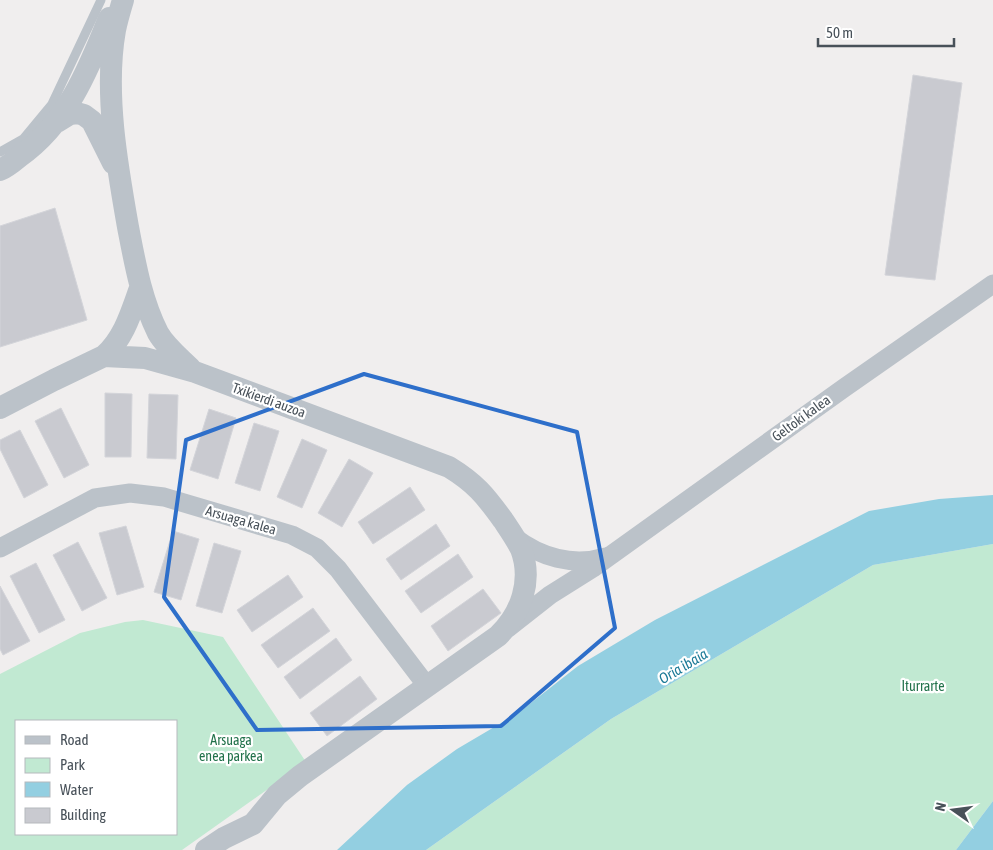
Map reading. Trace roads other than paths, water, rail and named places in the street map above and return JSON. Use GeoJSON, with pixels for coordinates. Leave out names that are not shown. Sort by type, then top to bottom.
{"type":"FeatureCollection","features":[{"type":"Feature","properties":{"kind":"street"},"geometry":{"type":"LineString","coordinates":[[0,170],[29,150],[57,122],[77,90],[97,50],[117,0]]}},
{"type":"Feature","properties":{"kind":"street"},"geometry":{"type":"LineString","coordinates":[[123,0],[115,30],[112,97],[118,172],[140,288],[158,332],[166,345],[195,372]]}},
{"type":"Feature","properties":{"kind":"street"},"geometry":{"type":"LineString","coordinates":[[57,122],[70,114],[77,113],[84,115],[92,121],[118,172]]}},
{"type":"Feature","properties":{"kind":"street","name":"Geltoki kalea"},"geometry":{"type":"LineString","coordinates":[[611,555],[993,284]]}},
{"type":"Feature","properties":{"kind":"street"},"geometry":{"type":"LineString","coordinates":[[104,356],[112,350],[124,332],[140,288]]}},
{"type":"Feature","properties":{"kind":"street","name":"Txikierdi auzoa"},"geometry":{"type":"LineString","coordinates":[[0,408],[104,356],[145,358],[195,372],[449,467],[468,479],[488,498],[514,536],[524,562],[524,590],[515,615],[498,636]]}},
{"type":"Feature","properties":{"kind":"street","name":"Arsuaga kalea"},"geometry":{"type":"LineString","coordinates":[[0,548],[95,498],[130,493],[164,497],[292,534],[318,548],[338,569],[426,686]]}},
{"type":"Feature","properties":{"kind":"street","name":"Txikierdi auzoa"},"geometry":{"type":"LineString","coordinates":[[514,536],[526,546],[554,558],[576,561],[611,555]]}},
{"type":"Feature","properties":{"kind":"street","name":"Txikierdi auzoa"},"geometry":{"type":"LineString","coordinates":[[206,850],[224,838],[253,824],[277,795],[300,776],[498,636],[550,595],[611,555]]}},
{"type":"Feature","properties":{"kind":"lane"},"geometry":{"type":"LineString","coordinates":[[0,152],[23,139],[52,104],[101,0]]}},
{"type":"Feature","properties":{"kind":"water","name":"Oria ibaia"},"geometry":{"type":"Polygon","coordinates":[[[993,495],[993,544],[873,565],[611,719],[426,850],[337,850],[407,785],[457,749],[518,713],[578,666],[655,620],[869,511],[939,499],[993,495]]]}},
{"type":"Feature","properties":{"kind":"water"},"geometry":{"type":"Polygon","coordinates":[[[993,801],[993,850],[956,850],[993,801]]]}},
{"type":"Feature","properties":{"kind":"park label","name":"Iturrarte"},"geometry":{"type":"Point","coordinates":[923,686]}},
{"type":"Feature","properties":{"kind":"park label","name":"Arsuaga enea parkea"},"geometry":{"type":"Point","coordinates":[231,748]}}]}
